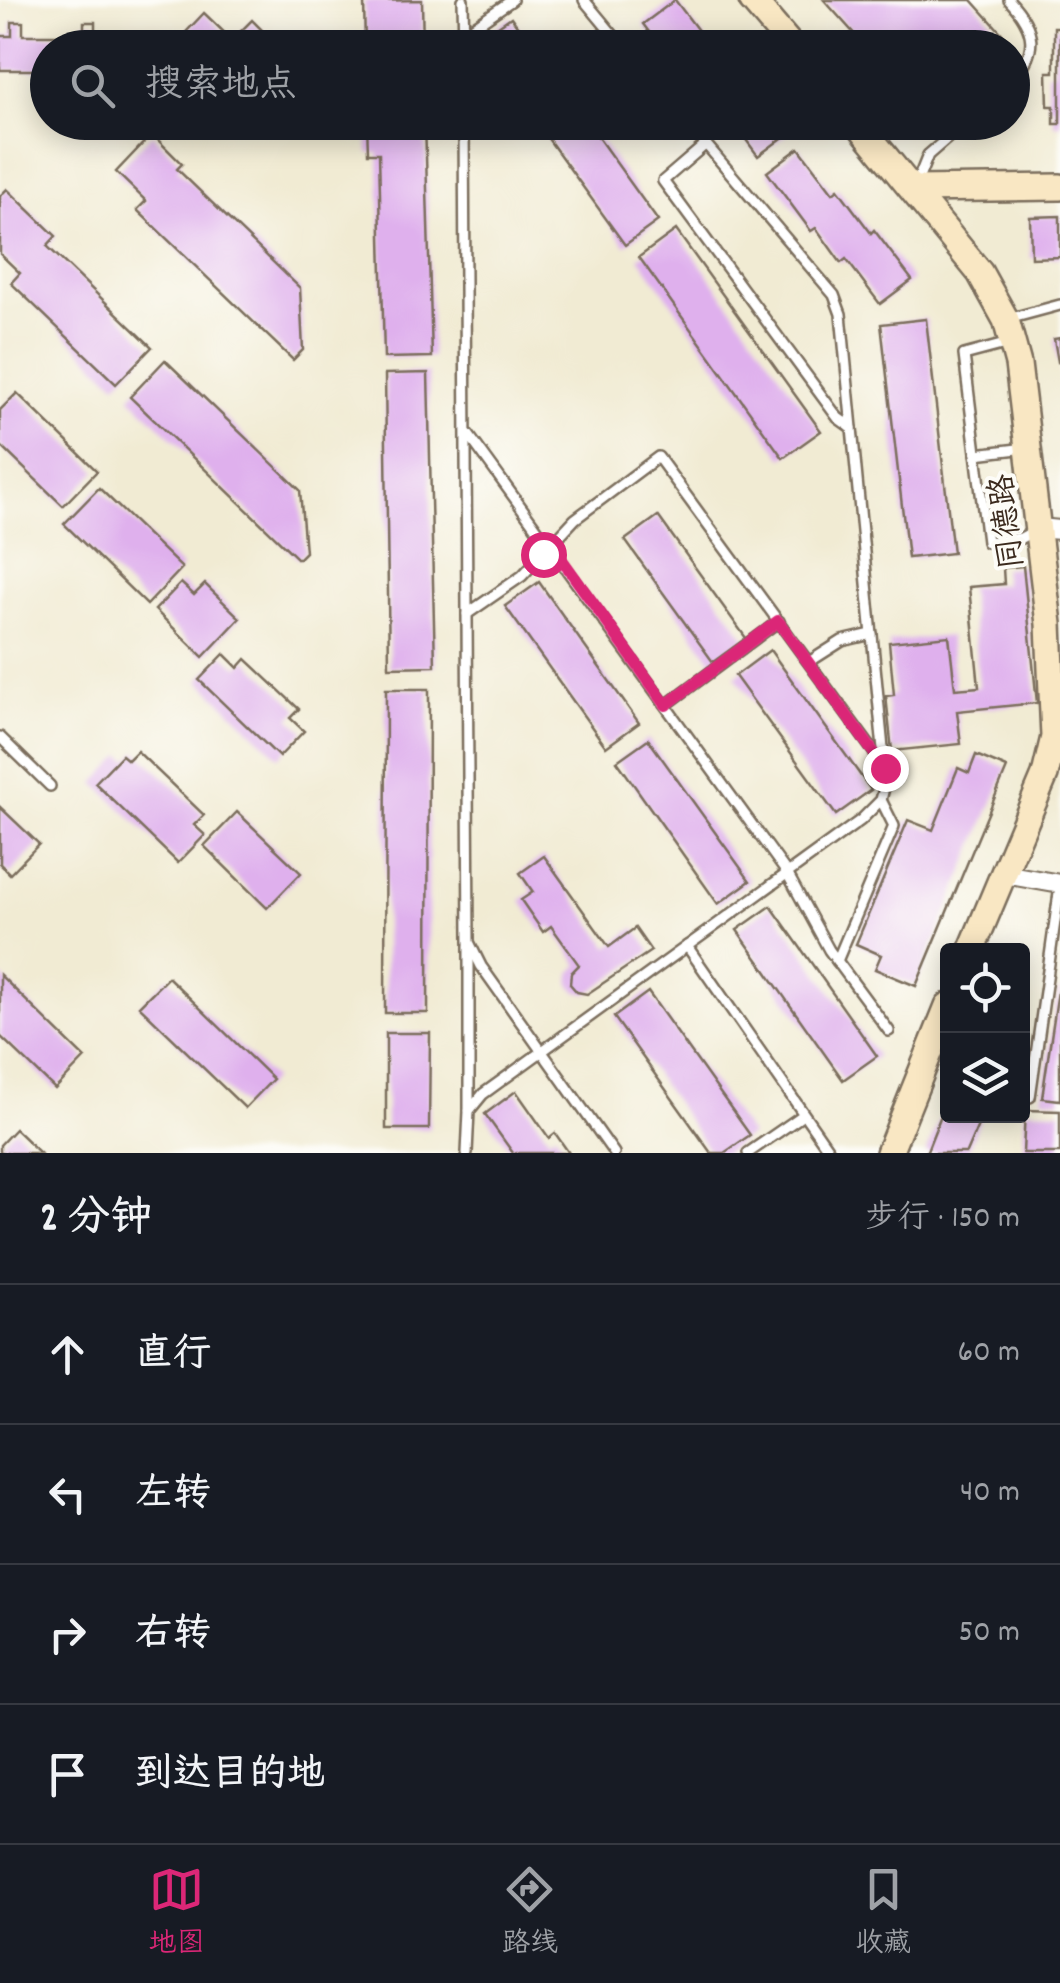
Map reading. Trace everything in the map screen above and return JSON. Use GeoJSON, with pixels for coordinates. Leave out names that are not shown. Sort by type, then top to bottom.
{"type":"FeatureCollection","features":[{"type":"Feature","properties":{"kind":"street"},"geometry":{"type":"LineString","coordinates":[[752,0],[778,30]]}},
{"type":"Feature","properties":{"kind":"street","name":"同德路"},"geometry":{"type":"LineString","coordinates":[[872,140],[980,273],[1009,331],[1029,448],[1050,529],[1054,736],[1045,774],[975,943]]}},
{"type":"Feature","properties":{"kind":"street"},"geometry":{"type":"LineString","coordinates":[[914,189],[1060,187]]}},
{"type":"Feature","properties":{"kind":"street"},"geometry":{"type":"LineString","coordinates":[[1004,874],[1060,885]]}},
{"type":"Feature","properties":{"kind":"street"},"geometry":{"type":"LineString","coordinates":[[889,1153],[940,1026]]}},
{"type":"Feature","properties":{"kind":"lane"},"geometry":{"type":"LineString","coordinates":[[463,0],[464,30]]}},
{"type":"Feature","properties":{"kind":"lane"},"geometry":{"type":"LineString","coordinates":[[470,30],[512,0]]}},
{"type":"Feature","properties":{"kind":"lane"},"geometry":{"type":"LineString","coordinates":[[584,0],[609,30]]}},
{"type":"Feature","properties":{"kind":"lane"},"geometry":{"type":"LineString","coordinates":[[1009,0],[1028,20],[1034,40],[1030,55]]}},
{"type":"Feature","properties":{"kind":"lane"},"geometry":{"type":"LineString","coordinates":[[464,140],[469,942],[466,1153]]}},
{"type":"Feature","properties":{"kind":"lane"},"geometry":{"type":"LineString","coordinates":[[703,140],[834,294],[841,314],[885,768],[880,800],[894,826],[837,961]]}},
{"type":"Feature","properties":{"kind":"lane"},"geometry":{"type":"LineString","coordinates":[[914,189],[928,155],[945,140]]}},
{"type":"Feature","properties":{"kind":"lane"},"geometry":{"type":"LineString","coordinates":[[706,144],[662,181],[838,418],[852,428]]}},
{"type":"Feature","properties":{"kind":"lane"},"geometry":{"type":"LineString","coordinates":[[1050,529],[1021,538],[986,542],[964,355],[1060,305]]}},
{"type":"Feature","properties":{"kind":"lane"},"geometry":{"type":"LineString","coordinates":[[466,432],[787,873],[837,961],[889,1031]]}},
{"type":"Feature","properties":{"kind":"lane"},"geometry":{"type":"LineString","coordinates":[[976,454],[1029,448]]}},
{"type":"Feature","properties":{"kind":"lane"},"geometry":{"type":"LineString","coordinates":[[467,614],[522,576],[550,543],[658,457],[885,768]]}},
{"type":"Feature","properties":{"kind":"lane"},"geometry":{"type":"LineString","coordinates":[[666,705],[778,621]]}},
{"type":"Feature","properties":{"kind":"lane"},"geometry":{"type":"LineString","coordinates":[[809,662],[842,641],[872,634]]}},
{"type":"Feature","properties":{"kind":"lane"},"geometry":{"type":"LineString","coordinates":[[0,737],[50,786]]}},
{"type":"Feature","properties":{"kind":"lane"},"geometry":{"type":"LineString","coordinates":[[469,1111],[483,1094],[787,873],[880,800]]}},
{"type":"Feature","properties":{"kind":"lane"},"geometry":{"type":"LineString","coordinates":[[1030,1097],[1060,885]]}},
{"type":"Feature","properties":{"kind":"lane"},"geometry":{"type":"LineString","coordinates":[[469,942],[614,1153]]}},
{"type":"Feature","properties":{"kind":"lane"},"geometry":{"type":"LineString","coordinates":[[687,946],[831,1153]]}},
{"type":"Feature","properties":{"kind":"lane"},"geometry":{"type":"LineString","coordinates":[[748,1153],[803,1114]]}},
{"type":"Feature","properties":{"kind":"building"},"geometry":{"type":"Polygon","coordinates":[[[422,0],[423,30],[365,30],[364,1],[422,0]]]}},
{"type":"Feature","properties":{"kind":"building"},"geometry":{"type":"Polygon","coordinates":[[[675,0],[698,30],[648,30],[643,24],[675,0]]]}},
{"type":"Feature","properties":{"kind":"building"},"geometry":{"type":"Polygon","coordinates":[[[824,0],[972,0],[999,30],[851,30],[824,0]]]}},
{"type":"Feature","properties":{"kind":"building"},"geometry":{"type":"Polygon","coordinates":[[[204,13],[222,30],[188,30],[204,13]]]}},
{"type":"Feature","properties":{"kind":"building"},"geometry":{"type":"Polygon","coordinates":[[[511,17],[520,30],[493,30],[511,17]]]}},
{"type":"Feature","properties":{"kind":"building"},"geometry":{"type":"Polygon","coordinates":[[[252,20],[262,30],[242,30],[252,20]]]}},
{"type":"Feature","properties":{"kind":"building"},"geometry":{"type":"Polygon","coordinates":[[[12,22],[23,22],[23,35],[30,35],[30,70],[0,70],[0,36],[12,36],[12,22]]]}},
{"type":"Feature","properties":{"kind":"building"},"geometry":{"type":"Polygon","coordinates":[[[84,22],[95,22],[95,30],[84,30],[84,22]]]}},
{"type":"Feature","properties":{"kind":"building"},"geometry":{"type":"Polygon","coordinates":[[[1054,27],[1060,27],[1060,124],[1054,124],[1054,106],[1048,106],[1047,72],[1054,72],[1054,27]]]}},
{"type":"Feature","properties":{"kind":"building"},"geometry":{"type":"Polygon","coordinates":[[[146,140],[158,140],[182,164],[177,169],[300,288],[303,350],[293,360],[137,210],[146,201],[116,172],[146,140]]]}},
{"type":"Feature","properties":{"kind":"building"},"geometry":{"type":"Polygon","coordinates":[[[368,140],[426,140],[432,357],[384,358],[379,153],[368,153],[368,140]]]}},
{"type":"Feature","properties":{"kind":"building"},"geometry":{"type":"Polygon","coordinates":[[[549,140],[600,140],[658,221],[625,245],[549,140]]]}},
{"type":"Feature","properties":{"kind":"building"},"geometry":{"type":"Polygon","coordinates":[[[746,140],[780,140],[758,156],[746,140]]]}},
{"type":"Feature","properties":{"kind":"building"},"geometry":{"type":"Polygon","coordinates":[[[799,148],[833,193],[838,189],[871,233],[874,230],[912,280],[880,304],[846,259],[841,263],[816,228],[811,231],[767,172],[799,148]]]}},
{"type":"Feature","properties":{"kind":"building"},"geometry":{"type":"Polygon","coordinates":[[[7,189],[56,236],[47,246],[152,347],[116,384],[11,283],[20,273],[0,254],[0,196],[7,189]]]}},
{"type":"Feature","properties":{"kind":"building"},"geometry":{"type":"Polygon","coordinates":[[[1060,216],[1060,257],[1031,258],[1030,217],[1060,216]]]}},
{"type":"Feature","properties":{"kind":"building"},"geometry":{"type":"Polygon","coordinates":[[[676,230],[821,431],[783,458],[639,257],[676,230]]]}},
{"type":"Feature","properties":{"kind":"building"},"geometry":{"type":"Polygon","coordinates":[[[926,319],[953,553],[908,558],[881,324],[926,319]]]}},
{"type":"Feature","properties":{"kind":"building"},"geometry":{"type":"Polygon","coordinates":[[[1060,338],[1060,361],[1058,362],[1054,339],[1060,338]]]}},
{"type":"Feature","properties":{"kind":"building"},"geometry":{"type":"Polygon","coordinates":[[[165,360],[300,490],[305,552],[298,559],[130,397],[165,360]]]}},
{"type":"Feature","properties":{"kind":"building"},"geometry":{"type":"Polygon","coordinates":[[[428,373],[435,666],[389,667],[385,374],[428,373]]]}},
{"type":"Feature","properties":{"kind":"building"},"geometry":{"type":"Polygon","coordinates":[[[17,393],[97,471],[63,506],[0,445],[0,410],[17,393]]]}},
{"type":"Feature","properties":{"kind":"building"},"geometry":{"type":"Polygon","coordinates":[[[99,488],[182,568],[147,605],[64,524],[99,488]]]}},
{"type":"Feature","properties":{"kind":"building"},"geometry":{"type":"Polygon","coordinates":[[[658,516],[746,638],[713,662],[625,540],[658,516]]]}},
{"type":"Feature","properties":{"kind":"building"},"geometry":{"type":"Polygon","coordinates":[[[1023,566],[1037,703],[957,711],[961,744],[892,751],[886,696],[894,695],[889,642],[949,636],[955,689],[979,687],[969,587],[1004,584],[1003,568],[1023,566]]]}},
{"type":"Feature","properties":{"kind":"building"},"geometry":{"type":"Polygon","coordinates":[[[539,582],[639,723],[606,747],[505,606],[539,582]]]}},
{"type":"Feature","properties":{"kind":"building"},"geometry":{"type":"Polygon","coordinates":[[[181,583],[194,595],[205,584],[240,618],[203,657],[155,610],[181,583]]]}},
{"type":"Feature","properties":{"kind":"building"},"geometry":{"type":"Polygon","coordinates":[[[770,650],[871,790],[836,815],[735,676],[770,650]]]}},
{"type":"Feature","properties":{"kind":"building"},"geometry":{"type":"Polygon","coordinates":[[[224,654],[238,668],[246,659],[299,709],[290,718],[304,731],[279,757],[199,680],[224,654]]]}},
{"type":"Feature","properties":{"kind":"building"},"geometry":{"type":"Polygon","coordinates":[[[386,689],[429,689],[428,1013],[385,1013],[386,689]]]}},
{"type":"Feature","properties":{"kind":"building"},"geometry":{"type":"Polygon","coordinates":[[[648,739],[750,881],[718,904],[617,761],[648,739]]]}},
{"type":"Feature","properties":{"kind":"building"},"geometry":{"type":"Polygon","coordinates":[[[137,751],[204,815],[194,825],[205,835],[178,863],[95,783],[122,755],[128,760],[137,751]]]}},
{"type":"Feature","properties":{"kind":"building"},"geometry":{"type":"Polygon","coordinates":[[[976,755],[1007,768],[916,986],[875,969],[881,955],[856,944],[908,820],[933,830],[958,768],[969,773],[976,755]]]}},
{"type":"Feature","properties":{"kind":"building"},"geometry":{"type":"Polygon","coordinates":[[[0,807],[39,844],[10,874],[0,864],[0,807]]]}},
{"type":"Feature","properties":{"kind":"building"},"geometry":{"type":"Polygon","coordinates":[[[237,812],[301,873],[267,908],[204,846],[237,812]]]}},
{"type":"Feature","properties":{"kind":"building"},"geometry":{"type":"Polygon","coordinates":[[[544,856],[609,947],[635,928],[651,951],[587,994],[577,992],[570,984],[571,973],[579,965],[551,926],[543,932],[521,900],[533,892],[520,873],[544,856]]]}},
{"type":"Feature","properties":{"kind":"building"},"geometry":{"type":"Polygon","coordinates":[[[771,906],[877,1056],[843,1080],[737,930],[771,906]]]}},
{"type":"Feature","properties":{"kind":"building"},"geometry":{"type":"Polygon","coordinates":[[[0,975],[85,1058],[55,1089],[0,1036],[0,975]]]}},
{"type":"Feature","properties":{"kind":"building"},"geometry":{"type":"Polygon","coordinates":[[[168,977],[273,1079],[245,1108],[139,1006],[168,977]]]}},
{"type":"Feature","properties":{"kind":"building"},"geometry":{"type":"Polygon","coordinates":[[[1060,991],[1060,1100],[1042,1098],[1060,991]]]}},
{"type":"Feature","properties":{"kind":"building"},"geometry":{"type":"Polygon","coordinates":[[[648,992],[750,1135],[724,1153],[711,1153],[614,1017],[648,992]]]}},
{"type":"Feature","properties":{"kind":"building"},"geometry":{"type":"Polygon","coordinates":[[[386,1033],[430,1033],[429,1129],[386,1129],[386,1033]]]}},
{"type":"Feature","properties":{"kind":"building"},"geometry":{"type":"Polygon","coordinates":[[[516,1091],[549,1138],[555,1133],[569,1153],[513,1153],[485,1114],[516,1091]]]}},
{"type":"Feature","properties":{"kind":"building"},"geometry":{"type":"Polygon","coordinates":[[[1030,1110],[1060,1111],[1060,1153],[1023,1153],[1024,1123],[1030,1123],[1030,1110]]]}},
{"type":"Feature","properties":{"kind":"building"},"geometry":{"type":"Polygon","coordinates":[[[940,1118],[940,1123],[979,1123],[966,1153],[926,1153],[940,1118]]]}},
{"type":"Feature","properties":{"kind":"building"},"geometry":{"type":"Polygon","coordinates":[[[15,1129],[40,1153],[0,1153],[0,1145],[15,1129]]]}},
{"type":"Feature","properties":{"kind":"route"},"geometry":{"type":"LineString","coordinates":[[543,554],[550,543],[666,705],[778,621],[885,768]]}}]}
